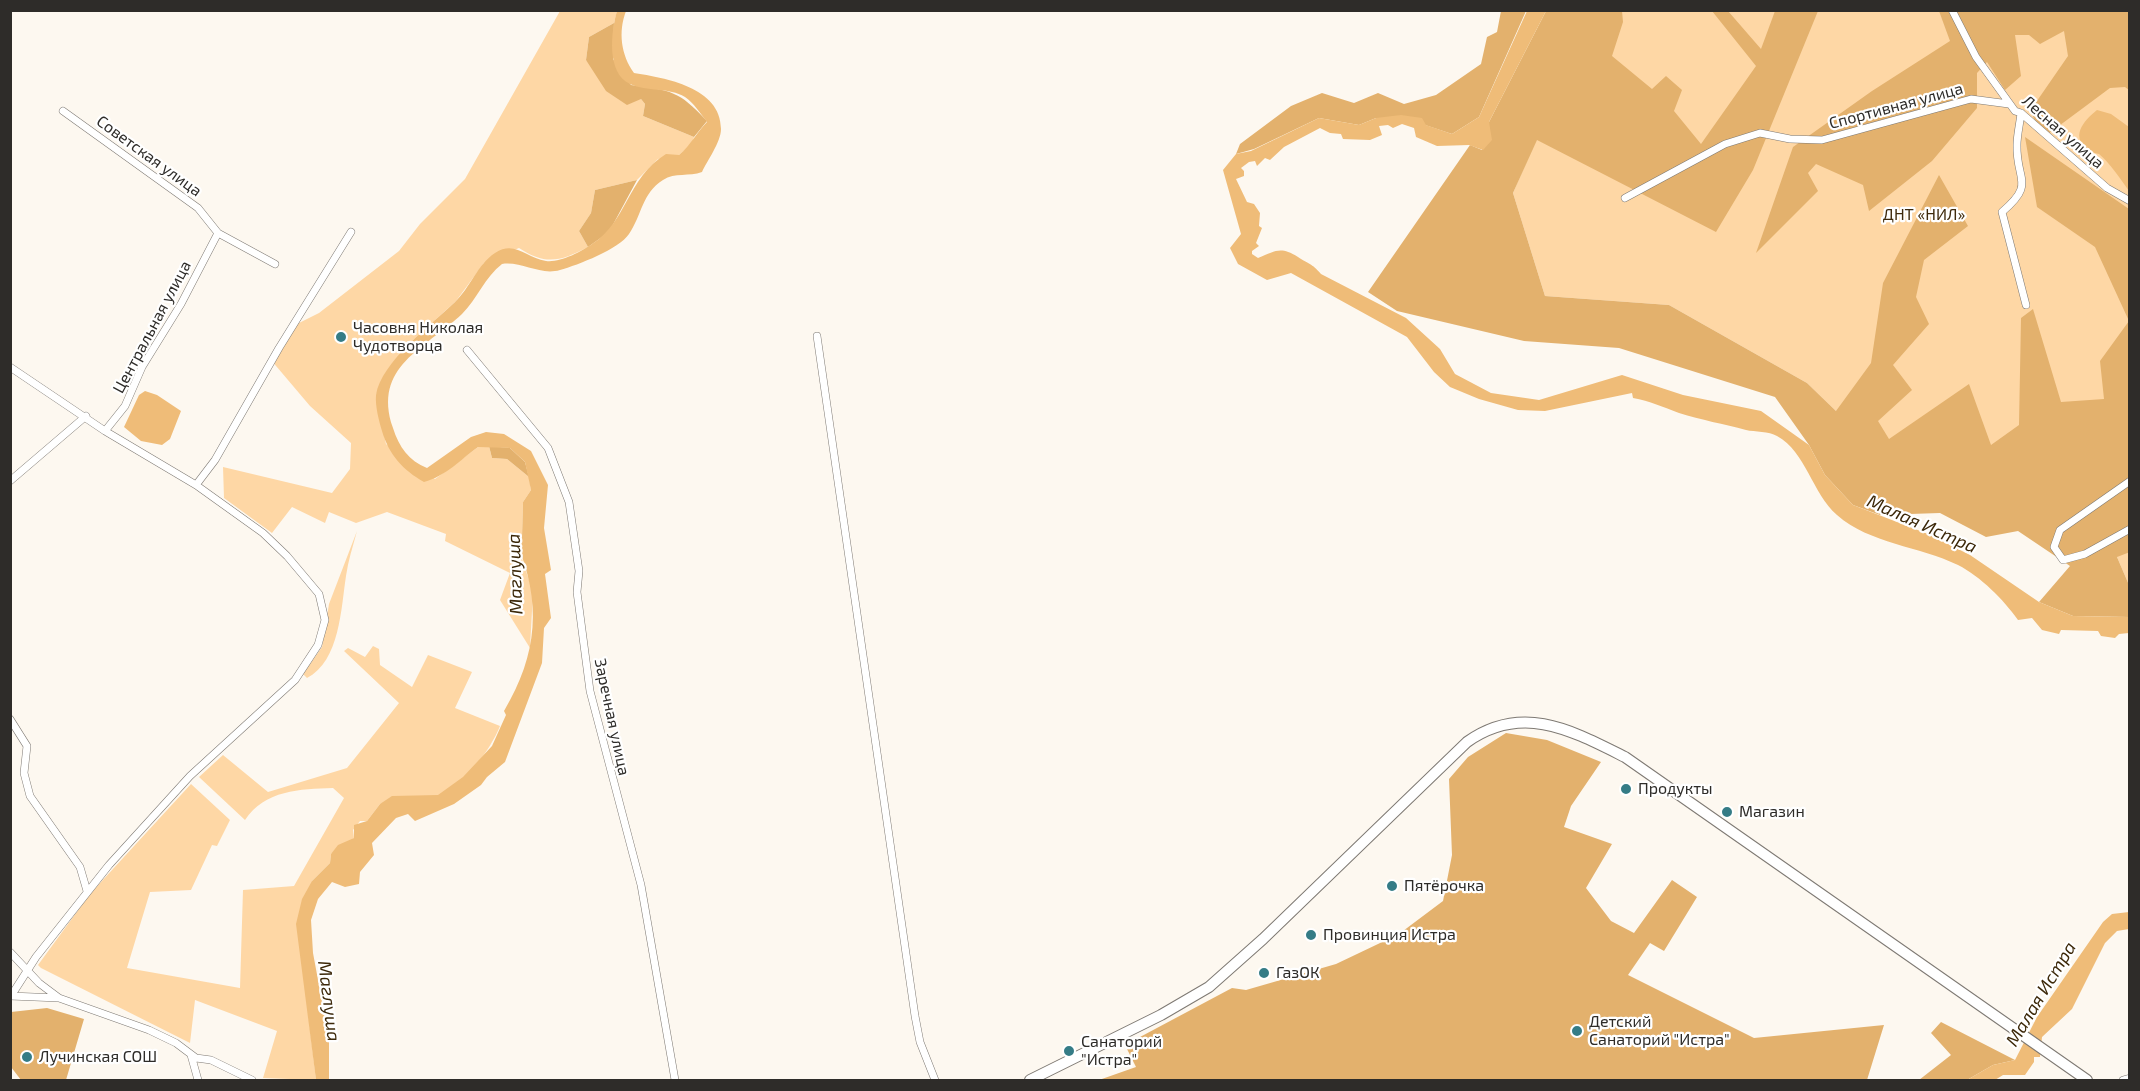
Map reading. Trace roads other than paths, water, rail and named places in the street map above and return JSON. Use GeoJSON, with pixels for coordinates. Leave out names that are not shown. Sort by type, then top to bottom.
{"type":"FeatureCollection","features":[{"type":"Feature","properties":{"kind":"main road"},"geometry":{"type":"LineString","coordinates":[[1030,1080],[1161,1016],[1209,987],[1263,939],[1350,852],[1467,742],[1494,726],[1511,722],[1533,722],[1554,726],[1625,757],[2087,1080]]}},
{"type":"Feature","properties":{"kind":"street","name":"Лесная улица"},"geometry":{"type":"LineString","coordinates":[[1952,10],[1977,57],[2015,111],[2021,113],[2107,188],[2130,201]]}},
{"type":"Feature","properties":{"kind":"street","name":"Спортивная улица"},"geometry":{"type":"LineString","coordinates":[[1624,198],[1725,144],[1760,133],[1791,140],[1822,140],[1971,99],[2009,104]]}},
{"type":"Feature","properties":{"kind":"street","name":"Советская улица"},"geometry":{"type":"LineString","coordinates":[[63,111],[198,208],[218,233],[275,264]]}},
{"type":"Feature","properties":{"kind":"street"},"geometry":{"type":"LineString","coordinates":[[2021,113],[2016,147],[2023,182],[2018,198],[2002,212],[2026,305]]}},
{"type":"Feature","properties":{"kind":"street"},"geometry":{"type":"LineString","coordinates":[[196,485],[215,460],[271,360],[351,232]]}},
{"type":"Feature","properties":{"kind":"street","name":"Центральная улица"},"geometry":{"type":"LineString","coordinates":[[105,431],[125,406],[142,368],[181,304],[218,233]]}},
{"type":"Feature","properties":{"kind":"street"},"geometry":{"type":"LineString","coordinates":[[817,336],[915,1017],[920,1042],[935,1080]]}},
{"type":"Feature","properties":{"kind":"street","name":"Заречная улица"},"geometry":{"type":"LineString","coordinates":[[467,350],[548,447],[569,502],[579,571],[577,592],[590,691],[641,885],[675,1080]]}},
{"type":"Feature","properties":{"kind":"street"},"geometry":{"type":"LineString","coordinates":[[10,367],[86,416],[105,431],[196,485],[263,533],[287,556],[319,594],[324,620],[318,645],[294,680],[190,776],[87,891],[28,968],[11,996],[59,998],[149,1030],[196,1058],[211,1060],[252,1080]]}},
{"type":"Feature","properties":{"kind":"street"},"geometry":{"type":"LineString","coordinates":[[10,481],[86,416]]}},
{"type":"Feature","properties":{"kind":"street"},"geometry":{"type":"LineString","coordinates":[[2130,481],[2061,530],[2054,547],[2063,560],[2085,554],[2130,529]]}},
{"type":"Feature","properties":{"kind":"street"},"geometry":{"type":"LineString","coordinates":[[10,719],[27,746],[24,773],[30,796],[80,867],[87,891]]}},
{"type":"Feature","properties":{"kind":"street"},"geometry":{"type":"LineString","coordinates":[[10,952],[28,968],[39,983],[59,998]]}},
{"type":"Feature","properties":{"kind":"street"},"geometry":{"type":"LineString","coordinates":[[190,1053],[198,1080]]}},
{"type":"Feature","properties":{"kind":"street"},"geometry":{"type":"LineString","coordinates":[[2123,1080],[2130,1078]]}},
{"type":"Feature","properties":{"kind":"place","name":"Часовня Николая Чудотворца"},"geometry":{"type":"Point","coordinates":[341,337]}},
{"type":"Feature","properties":{"kind":"place","name":"Продукты"},"geometry":{"type":"Point","coordinates":[1626,789]}},
{"type":"Feature","properties":{"kind":"place","name":"Магазин"},"geometry":{"type":"Point","coordinates":[1727,812]}},
{"type":"Feature","properties":{"kind":"place","name":"Пятёрочка"},"geometry":{"type":"Point","coordinates":[1392,886]}},
{"type":"Feature","properties":{"kind":"place","name":"Провинция Истра"},"geometry":{"type":"Point","coordinates":[1311,935]}},
{"type":"Feature","properties":{"kind":"place","name":"ГазОК"},"geometry":{"type":"Point","coordinates":[1264,973]}},
{"type":"Feature","properties":{"kind":"place","name":"Детский Санаторий \"Истра\""},"geometry":{"type":"Point","coordinates":[1577,1031]}},
{"type":"Feature","properties":{"kind":"place","name":"Санаторий \"Истра\""},"geometry":{"type":"Point","coordinates":[1069,1051]}},
{"type":"Feature","properties":{"kind":"place","name":"Лучинская СОШ"},"geometry":{"type":"Point","coordinates":[27,1057]}},
{"type":"Feature","properties":{"kind":"park label","name":"ДНТ «НИЛ»"},"geometry":{"type":"Point","coordinates":[1924,215]}},
{"type":"Feature","properties":{"kind":"water label","name":"Малая Истра"},"geometry":{"type":"Point","coordinates":[1922,524]}},
{"type":"Feature","properties":{"kind":"water label","name":"Маглуша"},"geometry":{"type":"Point","coordinates":[515,574]}},
{"type":"Feature","properties":{"kind":"water label","name":"Малая Истра"},"geometry":{"type":"Point","coordinates":[2041,994]}},
{"type":"Feature","properties":{"kind":"water label","name":"Маглуша"},"geometry":{"type":"Point","coordinates":[329,1001]}}]}
